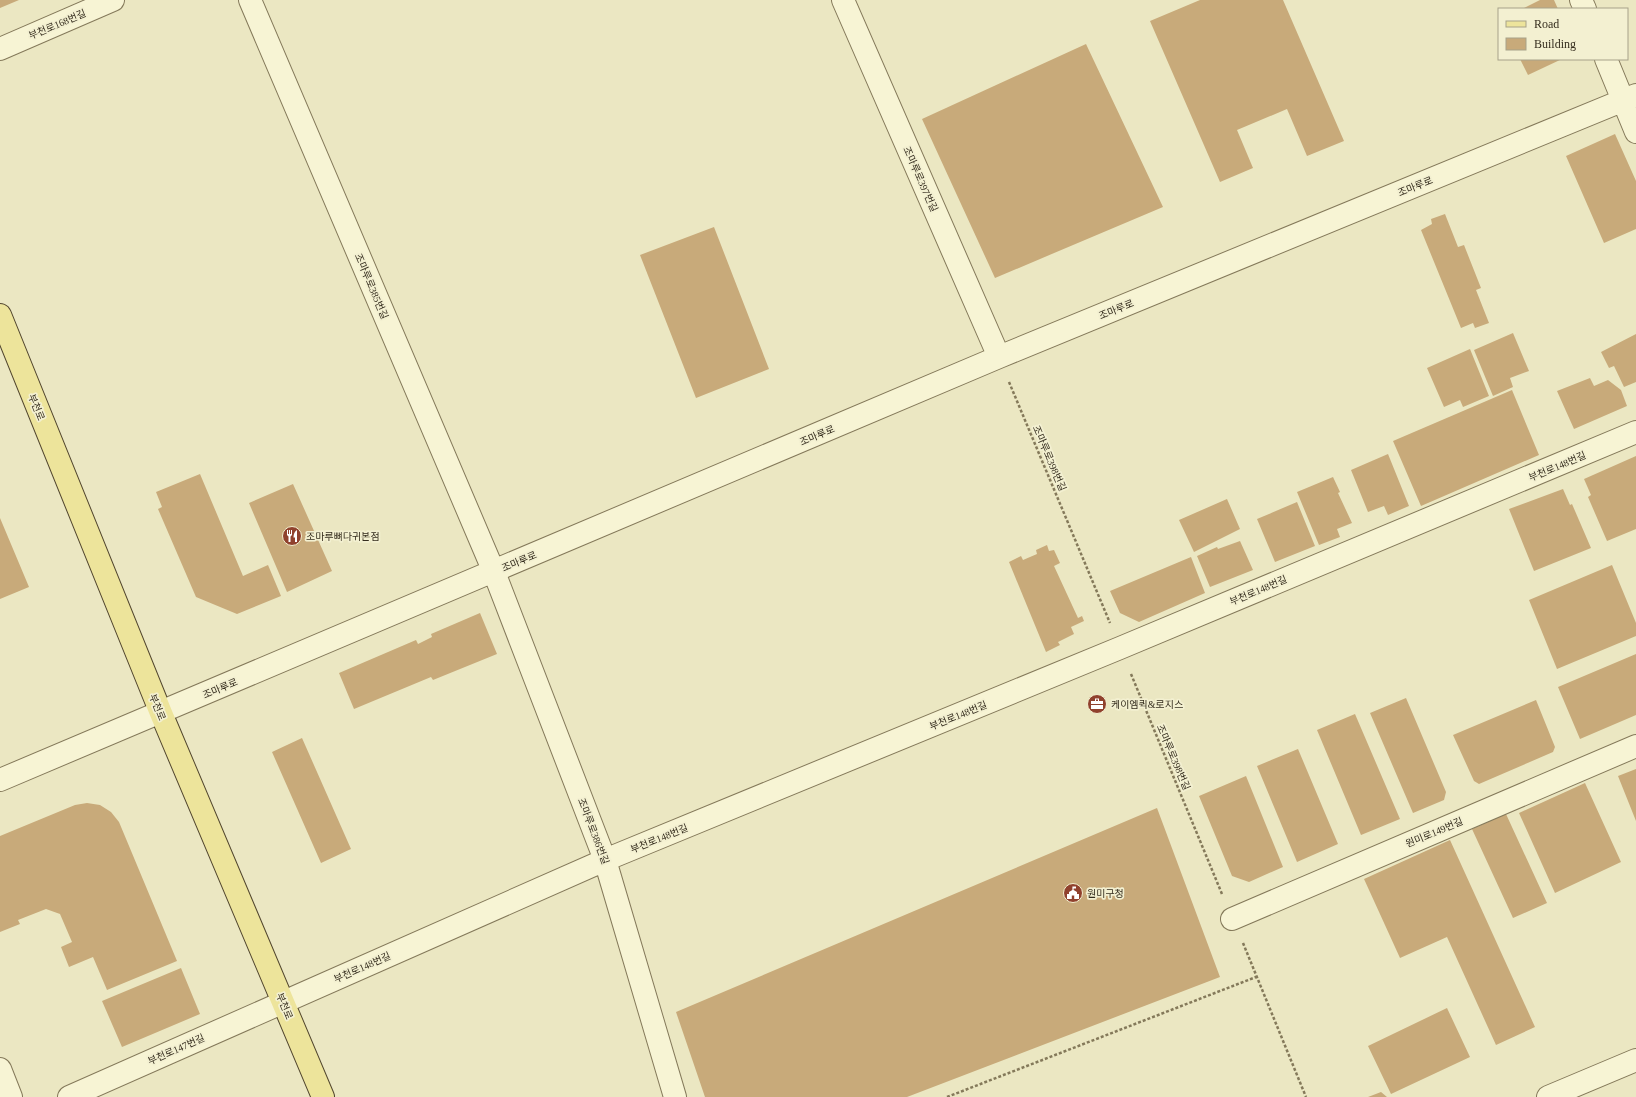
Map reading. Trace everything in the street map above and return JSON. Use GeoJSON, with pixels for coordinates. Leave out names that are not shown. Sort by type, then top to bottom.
{"type":"FeatureCollection","features":[{"type":"Feature","properties":{"kind":"main road","name":"부천로"},"geometry":{"type":"LineString","coordinates":[[0,315],[160,713],[323,1097]]}},
{"type":"Feature","properties":{"kind":"street","name":"부천로168번길"},"geometry":{"type":"LineString","coordinates":[[0,49],[113,0]]}},
{"type":"Feature","properties":{"kind":"street","name":"조마루로385번길"},"geometry":{"type":"LineString","coordinates":[[250,0],[494,572]]}},
{"type":"Feature","properties":{"kind":"street","name":"조마루로397번길"},"geometry":{"type":"LineString","coordinates":[[843,0],[999,357]]}},
{"type":"Feature","properties":{"kind":"street"},"geometry":{"type":"LineString","coordinates":[[1607,60],[1630,97],[1636,132]]}},
{"type":"Feature","properties":{"kind":"street","name":"조마루로"},"geometry":{"type":"LineString","coordinates":[[0,780],[999,357],[1630,97]]}},
{"type":"Feature","properties":{"kind":"street","name":"부천로148번길"},"geometry":{"type":"LineString","coordinates":[[283,1002],[605,860],[1120,648],[1636,432]]}},
{"type":"Feature","properties":{"kind":"street","name":"조마루로386번길"},"geometry":{"type":"LineString","coordinates":[[494,572],[605,860],[675,1097]]}},
{"type":"Feature","properties":{"kind":"street","name":"원미로149번길"},"geometry":{"type":"LineString","coordinates":[[1232,918],[1636,746]]}},
{"type":"Feature","properties":{"kind":"street","name":"부천로147번길"},"geometry":{"type":"LineString","coordinates":[[69,1097],[283,1002]]}},
{"type":"Feature","properties":{"kind":"street"},"geometry":{"type":"LineString","coordinates":[[1548,1097],[1636,1060]]}},
{"type":"Feature","properties":{"kind":"street"},"geometry":{"type":"LineString","coordinates":[[0,1069],[11,1097]]}},
{"type":"Feature","properties":{"kind":"path","name":"조마루로398번길"},"geometry":{"type":"LineString","coordinates":[[999,357],[1306,1097]]}},
{"type":"Feature","properties":{"kind":"path"},"geometry":{"type":"LineString","coordinates":[[947,1097],[1256,976]]}},
{"type":"Feature","properties":{"kind":"building"},"geometry":{"type":"Polygon","coordinates":[[[0,0],[19,0],[0,8],[0,0]]]}},
{"type":"Feature","properties":{"kind":"building"},"geometry":{"type":"Polygon","coordinates":[[[1200,0],[1283,0],[1344,141],[1307,156],[1287,109],[1237,130],[1253,168],[1220,182],[1150,21],[1200,0]]]}},
{"type":"Feature","properties":{"kind":"building"},"geometry":{"type":"Polygon","coordinates":[[[1540,0],[1554,0],[1558,8],[1524,8],[1540,0]]]}},
{"type":"Feature","properties":{"kind":"building"},"geometry":{"type":"Polygon","coordinates":[[[1086,44],[1163,207],[995,278],[922,119],[1086,44]]]}},
{"type":"Feature","properties":{"kind":"building"},"geometry":{"type":"Polygon","coordinates":[[[1520,60],[1560,60],[1528,75],[1520,60]]]}},
{"type":"Feature","properties":{"kind":"building"},"geometry":{"type":"Polygon","coordinates":[[[1615,134],[1636,181],[1636,229],[1604,243],[1566,156],[1615,134]]]}},
{"type":"Feature","properties":{"kind":"building"},"geometry":{"type":"Polygon","coordinates":[[[1445,214],[1458,247],[1464,245],[1481,288],[1476,290],[1489,323],[1475,328],[1473,323],[1461,328],[1421,230],[1432,224],[1431,219],[1445,214]]]}},
{"type":"Feature","properties":{"kind":"building"},"geometry":{"type":"Polygon","coordinates":[[[714,227],[769,369],[696,398],[640,255],[714,227]]]}},
{"type":"Feature","properties":{"kind":"building"},"geometry":{"type":"Polygon","coordinates":[[[1513,333],[1529,371],[1510,378],[1513,387],[1493,396],[1474,350],[1513,333]]]}},
{"type":"Feature","properties":{"kind":"building"},"geometry":{"type":"Polygon","coordinates":[[[1636,334],[1636,382],[1624,387],[1614,366],[1609,368],[1601,352],[1636,334]]]}},
{"type":"Feature","properties":{"kind":"building"},"geometry":{"type":"Polygon","coordinates":[[[1470,349],[1489,396],[1463,407],[1460,400],[1444,407],[1427,368],[1470,349]]]}},
{"type":"Feature","properties":{"kind":"building"},"geometry":{"type":"Polygon","coordinates":[[[1590,378],[1594,386],[1608,380],[1621,390],[1627,406],[1574,429],[1557,391],[1590,378]]]}},
{"type":"Feature","properties":{"kind":"building"},"geometry":{"type":"Polygon","coordinates":[[[1512,390],[1539,455],[1421,506],[1393,441],[1512,390]]]}},
{"type":"Feature","properties":{"kind":"building"},"geometry":{"type":"Polygon","coordinates":[[[1388,454],[1409,506],[1388,515],[1384,506],[1368,512],[1351,470],[1388,454]]]}},
{"type":"Feature","properties":{"kind":"building"},"geometry":{"type":"Polygon","coordinates":[[[1636,456],[1636,529],[1607,541],[1588,497],[1591,495],[1584,479],[1636,456]]]}},
{"type":"Feature","properties":{"kind":"building"},"geometry":{"type":"Polygon","coordinates":[[[200,474],[243,576],[268,565],[281,596],[237,614],[196,597],[158,509],[162,507],[156,492],[200,474]]]}},
{"type":"Feature","properties":{"kind":"building"},"geometry":{"type":"Polygon","coordinates":[[[1333,477],[1340,492],[1338,493],[1352,523],[1337,529],[1340,537],[1319,545],[1297,492],[1333,477]]]}},
{"type":"Feature","properties":{"kind":"building"},"geometry":{"type":"Polygon","coordinates":[[[293,484],[332,571],[287,592],[249,503],[293,484]]]}},
{"type":"Feature","properties":{"kind":"building"},"geometry":{"type":"Polygon","coordinates":[[[1563,489],[1570,505],[1572,504],[1591,548],[1534,571],[1509,509],[1563,489]]]}},
{"type":"Feature","properties":{"kind":"building"},"geometry":{"type":"Polygon","coordinates":[[[1227,499],[1240,529],[1194,552],[1179,520],[1227,499]]]}},
{"type":"Feature","properties":{"kind":"building"},"geometry":{"type":"Polygon","coordinates":[[[1297,502],[1315,546],[1275,562],[1257,519],[1297,502]]]}},
{"type":"Feature","properties":{"kind":"building"},"geometry":{"type":"Polygon","coordinates":[[[0,518],[29,587],[0,599],[0,518]]]}},
{"type":"Feature","properties":{"kind":"building"},"geometry":{"type":"Polygon","coordinates":[[[1240,541],[1253,570],[1210,587],[1197,556],[1217,547],[1218,549],[1240,541]]]}},
{"type":"Feature","properties":{"kind":"building"},"geometry":{"type":"Polygon","coordinates":[[[1047,545],[1049,551],[1054,550],[1060,563],[1054,566],[1078,618],[1082,616],[1084,621],[1071,627],[1074,634],[1058,642],[1060,645],[1046,652],[1009,562],[1021,556],[1023,560],[1037,554],[1036,550],[1047,545]]]}},
{"type":"Feature","properties":{"kind":"building"},"geometry":{"type":"Polygon","coordinates":[[[1191,557],[1205,593],[1139,622],[1120,613],[1110,591],[1191,557]]]}},
{"type":"Feature","properties":{"kind":"building"},"geometry":{"type":"Polygon","coordinates":[[[1612,565],[1636,623],[1636,636],[1557,669],[1529,600],[1612,565]]]}},
{"type":"Feature","properties":{"kind":"building"},"geometry":{"type":"Polygon","coordinates":[[[480,613],[497,654],[433,680],[431,677],[354,709],[339,673],[416,640],[418,644],[432,637],[431,634],[480,613]]]}},
{"type":"Feature","properties":{"kind":"building"},"geometry":{"type":"Polygon","coordinates":[[[1636,654],[1636,715],[1580,739],[1558,687],[1636,654]]]}},
{"type":"Feature","properties":{"kind":"building"},"geometry":{"type":"Polygon","coordinates":[[[1406,698],[1446,792],[1444,800],[1413,813],[1370,713],[1406,698]]]}},
{"type":"Feature","properties":{"kind":"building"},"geometry":{"type":"Polygon","coordinates":[[[1536,700],[1555,747],[1553,752],[1479,784],[1474,781],[1453,735],[1536,700]]]}},
{"type":"Feature","properties":{"kind":"building"},"geometry":{"type":"Polygon","coordinates":[[[1355,714],[1400,819],[1361,835],[1317,730],[1355,714]]]}},
{"type":"Feature","properties":{"kind":"building"},"geometry":{"type":"Polygon","coordinates":[[[302,738],[351,849],[321,863],[272,752],[302,738]]]}},
{"type":"Feature","properties":{"kind":"building"},"geometry":{"type":"Polygon","coordinates":[[[1298,749],[1338,844],[1297,862],[1257,766],[1298,749]]]}},
{"type":"Feature","properties":{"kind":"building"},"geometry":{"type":"Polygon","coordinates":[[[1636,769],[1636,821],[1618,776],[1636,769]]]}},
{"type":"Feature","properties":{"kind":"building"},"geometry":{"type":"Polygon","coordinates":[[[1246,776],[1283,867],[1249,882],[1232,876],[1199,796],[1246,776]]]}},
{"type":"Feature","properties":{"kind":"building"},"geometry":{"type":"Polygon","coordinates":[[[1585,783],[1621,862],[1555,893],[1519,813],[1585,783]]]}},
{"type":"Feature","properties":{"kind":"building"},"geometry":{"type":"Polygon","coordinates":[[[87,803],[100,805],[111,812],[119,822],[177,961],[107,990],[93,957],[69,967],[61,947],[72,942],[60,914],[46,909],[18,920],[20,924],[0,932],[0,836],[75,805],[87,803]]]}},
{"type":"Feature","properties":{"kind":"building","name":"원미구청"},"geometry":{"type":"Polygon","coordinates":[[[1157,808],[1220,977],[907,1097],[705,1097],[676,1012],[1157,808]]]}},
{"type":"Feature","properties":{"kind":"building"},"geometry":{"type":"Polygon","coordinates":[[[1506,814],[1547,903],[1513,918],[1472,829],[1506,814]]]}},
{"type":"Feature","properties":{"kind":"building"},"geometry":{"type":"Polygon","coordinates":[[[1450,840],[1535,1027],[1496,1045],[1447,937],[1400,958],[1364,879],[1450,840]]]}},
{"type":"Feature","properties":{"kind":"building"},"geometry":{"type":"Polygon","coordinates":[[[181,968],[200,1014],[122,1047],[102,1001],[181,968]]]}},
{"type":"Feature","properties":{"kind":"building"},"geometry":{"type":"Polygon","coordinates":[[[1447,1008],[1470,1057],[1391,1094],[1368,1046],[1447,1008]]]}},
{"type":"Feature","properties":{"kind":"building"},"geometry":{"type":"Polygon","coordinates":[[[1381,1092],[1387,1097],[1368,1097],[1381,1092]]]}},
{"type":"Feature","properties":{"kind":"place","name":"조마루뼈다귀본점"},"geometry":{"type":"Point","coordinates":[292,536]}},
{"type":"Feature","properties":{"kind":"place","name":"케이엠퀵&로지스"},"geometry":{"type":"Point","coordinates":[1097,704]}},
{"type":"Feature","properties":{"kind":"place","name":"원미구청"},"geometry":{"type":"Point","coordinates":[1073,893]}}]}
